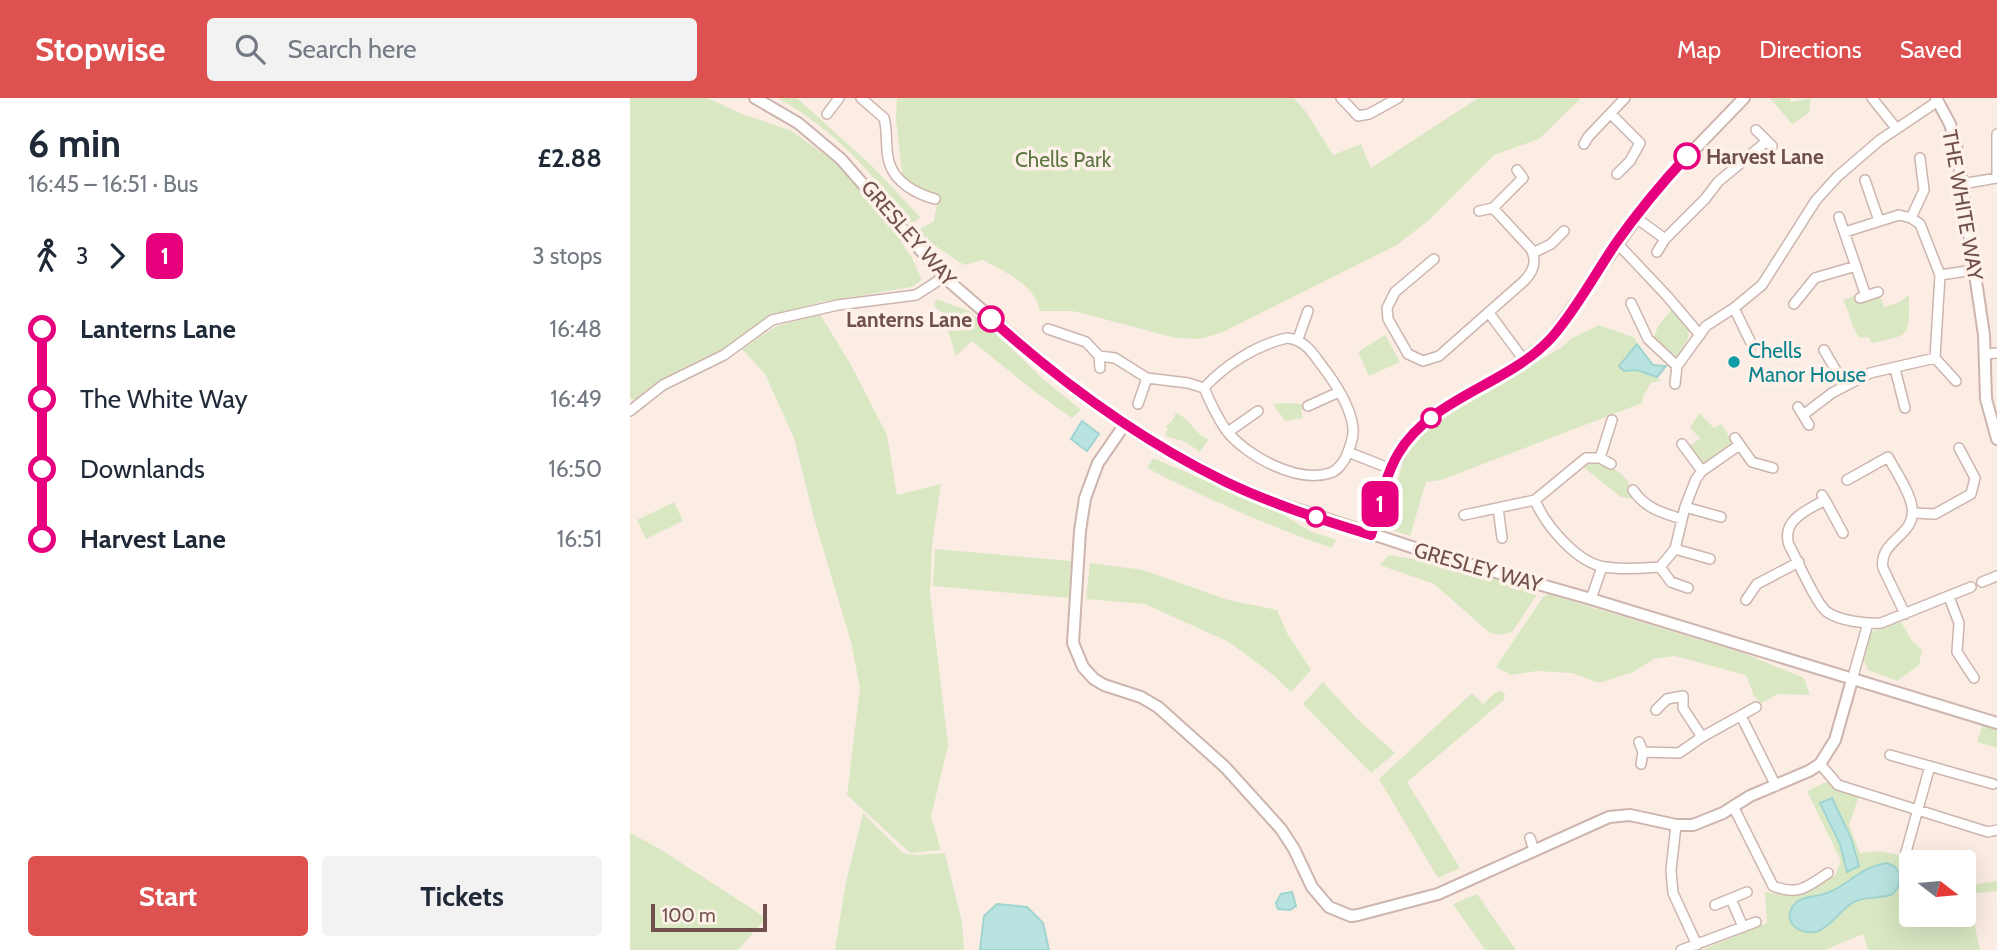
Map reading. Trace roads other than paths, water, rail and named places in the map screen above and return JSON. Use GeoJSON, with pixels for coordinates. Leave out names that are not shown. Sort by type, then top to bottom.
{"type":"FeatureCollection","features":[{"type":"Feature","properties":{"kind":"street","name":"GRESLEY WAY"},"geometry":{"type":"LineString","coordinates":[[755,98],[798,123],[841,159],[944,277],[1062,379],[1125,425],[1169,452],[1227,482],[1269,500],[1371,535],[1997,723]]}},
{"type":"Feature","properties":{"kind":"street"},"geometry":{"type":"LineString","coordinates":[[827,114],[839,98]]}},
{"type":"Feature","properties":{"kind":"street"},"geometry":{"type":"LineString","coordinates":[[861,98],[884,118],[889,160],[893,170],[913,191],[935,199]]}},
{"type":"Feature","properties":{"kind":"street"},"geometry":{"type":"LineString","coordinates":[[1341,98],[1358,116],[1369,114],[1398,98]]}},
{"type":"Feature","properties":{"kind":"street"},"geometry":{"type":"LineString","coordinates":[[1584,144],[1625,98]]}},
{"type":"Feature","properties":{"kind":"street"},"geometry":{"type":"LineString","coordinates":[[1872,98],[1896,128]]}},
{"type":"Feature","properties":{"kind":"street"},"geometry":{"type":"LineString","coordinates":[[1371,535],[1391,469],[1407,441],[1425,422],[1540,349],[1555,333],[1660,185],[1741,99]]}},
{"type":"Feature","properties":{"kind":"street"},"geometry":{"type":"LineString","coordinates":[[1675,384],[1677,366],[1706,326],[1762,285],[1816,200],[1838,176],[1896,128],[1937,100]]}},
{"type":"Feature","properties":{"kind":"street","name":"THE WHITE WAY"},"geometry":{"type":"LineString","coordinates":[[1937,100],[1946,113],[1954,134],[1974,270],[1992,354],[1986,399],[1997,439]]}},
{"type":"Feature","properties":{"kind":"street"},"geometry":{"type":"LineString","coordinates":[[1611,114],[1640,143],[1630,161],[1617,174]]}},
{"type":"Feature","properties":{"kind":"street"},"geometry":{"type":"LineString","coordinates":[[1657,252],[1665,239],[1718,183],[1769,143],[1756,130]]}},
{"type":"Feature","properties":{"kind":"street"},"geometry":{"type":"LineString","coordinates":[[1962,184],[1997,177],[1997,134]]}},
{"type":"Feature","properties":{"kind":"street"},"geometry":{"type":"LineString","coordinates":[[1912,218],[1924,190],[1920,158]]}},
{"type":"Feature","properties":{"kind":"street"},"geometry":{"type":"LineString","coordinates":[[1479,211],[1493,208],[1523,178],[1517,170]]}},
{"type":"Feature","properties":{"kind":"street"},"geometry":{"type":"LineString","coordinates":[[1866,180],[1879,221]]}},
{"type":"Feature","properties":{"kind":"street"},"geometry":{"type":"LineString","coordinates":[[1434,258],[1395,292],[1388,304],[1388,319],[1408,354],[1423,361],[1438,356],[1531,273],[1533,253],[1493,208]]}},
{"type":"Feature","properties":{"kind":"street"},"geometry":{"type":"LineString","coordinates":[[1845,232],[1899,215],[1912,218],[1922,229],[1940,275],[1935,358],[1946,376],[1956,381]]}},
{"type":"Feature","properties":{"kind":"street"},"geometry":{"type":"LineString","coordinates":[[1635,217],[1665,239]]}},
{"type":"Feature","properties":{"kind":"street"},"geometry":{"type":"LineString","coordinates":[[1839,218],[1856,266],[1863,297],[1878,292]]}},
{"type":"Feature","properties":{"kind":"street"},"geometry":{"type":"LineString","coordinates":[[1533,253],[1551,244],[1564,232]]}},
{"type":"Feature","properties":{"kind":"street"},"geometry":{"type":"LineString","coordinates":[[1617,243],[1700,335]]}},
{"type":"Feature","properties":{"kind":"street"},"geometry":{"type":"LineString","coordinates":[[1793,305],[1815,278],[1856,266]]}},
{"type":"Feature","properties":{"kind":"street"},"geometry":{"type":"LineString","coordinates":[[1940,275],[1974,270]]}},
{"type":"Feature","properties":{"kind":"street"},"geometry":{"type":"LineString","coordinates":[[630,411],[663,386],[724,355],[772,320],[838,305],[915,295],[944,277]]}},
{"type":"Feature","properties":{"kind":"street"},"geometry":{"type":"LineString","coordinates":[[1631,303],[1648,339],[1677,366]]}},
{"type":"Feature","properties":{"kind":"street"},"geometry":{"type":"LineString","coordinates":[[1734,308],[1752,345]]}},
{"type":"Feature","properties":{"kind":"street"},"geometry":{"type":"LineString","coordinates":[[1298,339],[1308,311]]}},
{"type":"Feature","properties":{"kind":"street"},"geometry":{"type":"LineString","coordinates":[[1489,313],[1524,360]]}},
{"type":"Feature","properties":{"kind":"street"},"geometry":{"type":"LineString","coordinates":[[1048,329],[1059,328],[1086,342],[1099,356],[1100,368]]}},
{"type":"Feature","properties":{"kind":"street"},"geometry":{"type":"LineString","coordinates":[[1099,356],[1115,358],[1147,378],[1188,383],[1203,388],[1228,432],[1250,452],[1288,471],[1299,474],[1328,474],[1342,463],[1348,452],[1353,428],[1339,392],[1305,344],[1298,339],[1287,338],[1269,342],[1215,376],[1203,388]]}},
{"type":"Feature","properties":{"kind":"street"},"geometry":{"type":"LineString","coordinates":[[1830,353],[1845,386]]}},
{"type":"Feature","properties":{"kind":"street"},"geometry":{"type":"LineString","coordinates":[[1809,425],[1801,411],[1845,386],[1870,373],[1935,358]]}},
{"type":"Feature","properties":{"kind":"street"},"geometry":{"type":"LineString","coordinates":[[1895,369],[1906,401]]}},
{"type":"Feature","properties":{"kind":"street"},"geometry":{"type":"LineString","coordinates":[[1138,404],[1147,378]]}},
{"type":"Feature","properties":{"kind":"street"},"geometry":{"type":"LineString","coordinates":[[1308,406],[1339,392]]}},
{"type":"Feature","properties":{"kind":"street"},"geometry":{"type":"LineString","coordinates":[[1228,432],[1258,411]]}},
{"type":"Feature","properties":{"kind":"street"},"geometry":{"type":"LineString","coordinates":[[1600,458],[1612,435],[1612,420]]}},
{"type":"Feature","properties":{"kind":"street"},"geometry":{"type":"LineString","coordinates":[[1125,425],[1098,463],[1085,498],[1080,531],[1073,643],[1083,667],[1094,679],[1113,689],[1141,697],[1158,707],[1226,767],[1281,829],[1312,887],[1329,906],[1351,916],[1438,894],[1609,817],[1630,815],[1676,825],[1705,822],[1750,796],[1809,771],[1820,764],[1835,740],[1868,623]]}},
{"type":"Feature","properties":{"kind":"street"},"geometry":{"type":"LineString","coordinates":[[1535,500],[1539,512],[1563,542],[1587,560],[1602,567],[1660,567],[1675,550],[1685,507],[1702,471],[1737,442],[1752,462],[1773,468]]}},
{"type":"Feature","properties":{"kind":"street"},"geometry":{"type":"LineString","coordinates":[[1682,444],[1702,471]]}},
{"type":"Feature","properties":{"kind":"street"},"geometry":{"type":"LineString","coordinates":[[1913,513],[1935,514],[1971,494],[1975,487],[1975,478],[1959,448]]}},
{"type":"Feature","properties":{"kind":"street"},"geometry":{"type":"LineString","coordinates":[[1348,452],[1391,469]]}},
{"type":"Feature","properties":{"kind":"street"},"geometry":{"type":"LineString","coordinates":[[1847,480],[1888,457],[1910,499],[1913,513],[1908,528],[1887,548],[1882,560],[1905,614]]}},
{"type":"Feature","properties":{"kind":"street"},"geometry":{"type":"LineString","coordinates":[[1464,515],[1535,500],[1586,458],[1600,458],[1611,464]]}},
{"type":"Feature","properties":{"kind":"street"},"geometry":{"type":"LineString","coordinates":[[1633,490],[1636,502],[1659,513],[1682,519]]}},
{"type":"Feature","properties":{"kind":"street"},"geometry":{"type":"LineString","coordinates":[[1843,533],[1824,497],[1796,516],[1788,528],[1788,540],[1826,611],[1868,623],[1881,623],[1971,587]]}},
{"type":"Feature","properties":{"kind":"street"},"geometry":{"type":"LineString","coordinates":[[1685,507],[1721,517]]}},
{"type":"Feature","properties":{"kind":"street"},"geometry":{"type":"LineString","coordinates":[[1498,508],[1504,536]]}},
{"type":"Feature","properties":{"kind":"street"},"geometry":{"type":"LineString","coordinates":[[1675,550],[1710,559]]}},
{"type":"Feature","properties":{"kind":"street"},"geometry":{"type":"LineString","coordinates":[[1746,600],[1757,584],[1799,562]]}},
{"type":"Feature","properties":{"kind":"street"},"geometry":{"type":"LineString","coordinates":[[1591,599],[1602,567]]}},
{"type":"Feature","properties":{"kind":"street"},"geometry":{"type":"LineString","coordinates":[[1660,567],[1671,582],[1688,588]]}},
{"type":"Feature","properties":{"kind":"street"},"geometry":{"type":"LineString","coordinates":[[1982,582],[1997,576]]}},
{"type":"Feature","properties":{"kind":"street"},"geometry":{"type":"LineString","coordinates":[[1949,597],[1959,623],[1957,652],[1963,671],[1974,678]]}},
{"type":"Feature","properties":{"kind":"street"},"geometry":{"type":"LineString","coordinates":[[1656,710],[1667,699],[1683,696],[1683,708],[1702,737]]}},
{"type":"Feature","properties":{"kind":"street"},"geometry":{"type":"LineString","coordinates":[[1643,752],[1679,753],[1756,707]]}},
{"type":"Feature","properties":{"kind":"street"},"geometry":{"type":"LineString","coordinates":[[1741,716],[1776,786]]}},
{"type":"Feature","properties":{"kind":"street"},"geometry":{"type":"LineString","coordinates":[[1639,742],[1643,752],[1641,764]]}},
{"type":"Feature","properties":{"kind":"street"},"geometry":{"type":"LineString","coordinates":[[1890,755],[1993,784]]}},
{"type":"Feature","properties":{"kind":"street"},"geometry":{"type":"LineString","coordinates":[[1820,764],[1838,785],[1988,832],[1997,830]]}},
{"type":"Feature","properties":{"kind":"street"},"geometry":{"type":"LineString","coordinates":[[1907,850],[1930,766]]}},
{"type":"Feature","properties":{"kind":"street"},"geometry":{"type":"LineString","coordinates":[[1733,806],[1773,886],[1788,892],[1802,889],[1828,873]]}},
{"type":"Feature","properties":{"kind":"street"},"geometry":{"type":"LineString","coordinates":[[1676,825],[1671,870],[1673,893],[1697,945]]}},
{"type":"Feature","properties":{"kind":"street"},"geometry":{"type":"LineString","coordinates":[[1530,838],[1534,850]]}},
{"type":"Feature","properties":{"kind":"street"},"geometry":{"type":"LineString","coordinates":[[1715,905],[1747,892]]}},
{"type":"Feature","properties":{"kind":"street"},"geometry":{"type":"LineString","coordinates":[[1731,899],[1743,927]]}},
{"type":"Feature","properties":{"kind":"street"},"geometry":{"type":"LineString","coordinates":[[1681,950],[1756,922]]}},
{"type":"Feature","properties":{"kind":"water"},"geometry":{"type":"Polygon","coordinates":[[[1637,344],[1653,365],[1666,366],[1657,377],[1637,370],[1624,371],[1619,366],[1637,344]]]}},
{"type":"Feature","properties":{"kind":"water"},"geometry":{"type":"Polygon","coordinates":[[[1082,421],[1099,434],[1087,451],[1071,439],[1082,421]]]}},
{"type":"Feature","properties":{"kind":"water"},"geometry":{"type":"Polygon","coordinates":[[[1832,798],[1851,838],[1859,866],[1847,872],[1840,844],[1820,803],[1832,798]]]}},
{"type":"Feature","properties":{"kind":"water"},"geometry":{"type":"Polygon","coordinates":[[[1887,863],[1899,873],[1898,887],[1893,894],[1856,901],[1846,907],[1829,925],[1818,931],[1800,930],[1791,922],[1790,911],[1800,900],[1832,891],[1877,865],[1887,863]]]}},
{"type":"Feature","properties":{"kind":"water"},"geometry":{"type":"Polygon","coordinates":[[[1292,892],[1296,906],[1290,910],[1278,909],[1276,903],[1281,894],[1292,892]]]}},
{"type":"Feature","properties":{"kind":"water"},"geometry":{"type":"Polygon","coordinates":[[[997,904],[1027,907],[1043,923],[1049,950],[980,950],[984,916],[997,904]]]}},
{"type":"Feature","properties":{"kind":"place","name":"Harvest Lane"},"geometry":{"type":"Point","coordinates":[1687,156]}},
{"type":"Feature","properties":{"kind":"place","name":"Lanterns Lane"},"geometry":{"type":"Point","coordinates":[991,319]}},
{"type":"Feature","properties":{"kind":"place","name":"Chells Manor House"},"geometry":{"type":"Point","coordinates":[1734,362]}},
{"type":"Feature","properties":{"kind":"park label","name":"Chells Park"},"geometry":{"type":"Point","coordinates":[1063,159]}}]}
